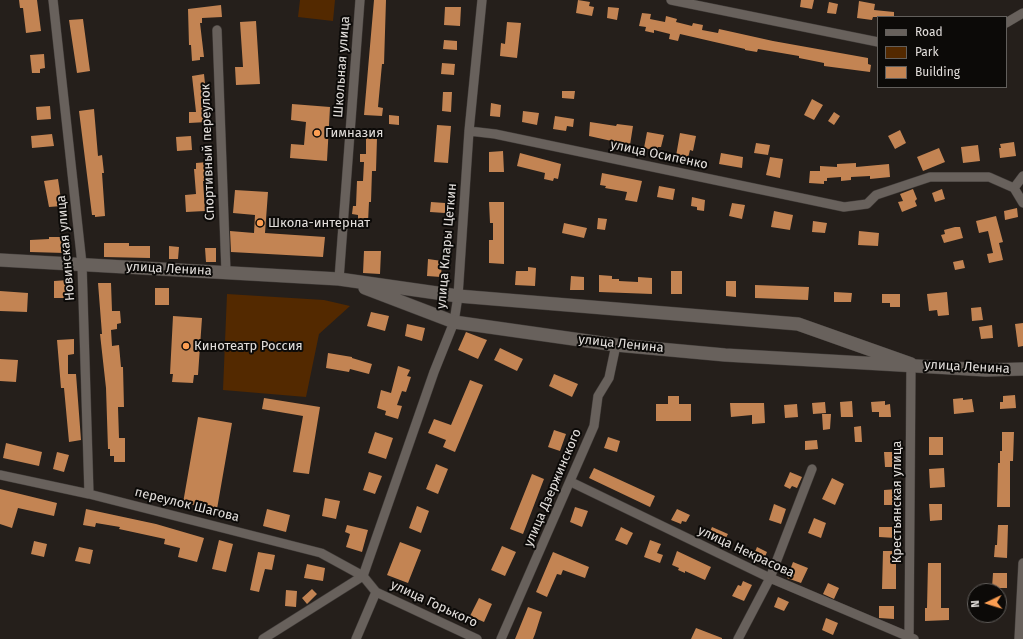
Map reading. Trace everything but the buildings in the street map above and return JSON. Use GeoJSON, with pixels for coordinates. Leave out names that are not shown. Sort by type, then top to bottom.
{"type":"FeatureCollection","features":[{"type":"Feature","properties":{"kind":"main road","name":"улица Ленина"},"geometry":{"type":"LineString","coordinates":[[0,260],[339,279],[458,296],[798,324],[911,364]]}},
{"type":"Feature","properties":{"kind":"main road","name":"улица Ленина"},"geometry":{"type":"LineString","coordinates":[[339,279],[454,322],[616,345],[725,355],[911,364],[986,370],[1023,369]]}},
{"type":"Feature","properties":{"kind":"street","name":"Новинская улица"},"geometry":{"type":"LineString","coordinates":[[52,0],[82,264],[89,494]]}},
{"type":"Feature","properties":{"kind":"street","name":"Школьная улица"},"geometry":{"type":"LineString","coordinates":[[339,279],[360,0]]}},
{"type":"Feature","properties":{"kind":"street","name":"улица Клары Цеткин"},"geometry":{"type":"LineString","coordinates":[[363,576],[434,372],[454,322],[458,296],[469,131],[482,0]]}},
{"type":"Feature","properties":{"kind":"street"},"geometry":{"type":"LineString","coordinates":[[671,0],[877,42]]}},
{"type":"Feature","properties":{"kind":"street"},"geometry":{"type":"LineString","coordinates":[[1007,22],[1023,14]]}},
{"type":"Feature","properties":{"kind":"street","name":"Спортивный переулок"},"geometry":{"type":"LineString","coordinates":[[216,30],[226,272]]}},
{"type":"Feature","properties":{"kind":"street","name":"улица Осипенко"},"geometry":{"type":"LineString","coordinates":[[469,131],[495,134],[844,207],[867,204],[876,195],[930,177],[989,177],[1014,188]]}},
{"type":"Feature","properties":{"kind":"street"},"geometry":{"type":"LineString","coordinates":[[1023,176],[1014,188],[1023,202]]}},
{"type":"Feature","properties":{"kind":"street","name":"улица Дзержинского"},"geometry":{"type":"LineString","coordinates":[[501,639],[594,426],[598,396],[609,378],[616,345]]}},
{"type":"Feature","properties":{"kind":"street","name":"Крестьянская улица"},"geometry":{"type":"LineString","coordinates":[[911,364],[911,639]]}},
{"type":"Feature","properties":{"kind":"street"},"geometry":{"type":"LineString","coordinates":[[738,639],[770,578],[812,469]]}},
{"type":"Feature","properties":{"kind":"street","name":"переулок Шагова"},"geometry":{"type":"LineString","coordinates":[[0,474],[89,494],[321,553],[363,576]]}},
{"type":"Feature","properties":{"kind":"street","name":"улица Некрасова"},"geometry":{"type":"LineString","coordinates":[[570,482],[770,578],[911,639]]}},
{"type":"Feature","properties":{"kind":"street"},"geometry":{"type":"LineString","coordinates":[[1020,639],[1023,563]]}},
{"type":"Feature","properties":{"kind":"street"},"geometry":{"type":"LineString","coordinates":[[263,639],[363,576]]}},
{"type":"Feature","properties":{"kind":"street","name":"улица Горького"},"geometry":{"type":"LineString","coordinates":[[363,576],[376,592],[477,639]]}},
{"type":"Feature","properties":{"kind":"street"},"geometry":{"type":"LineString","coordinates":[[356,639],[376,592]]}},
{"type":"Feature","properties":{"kind":"green space"},"geometry":{"type":"Polygon","coordinates":[[[300,0],[335,0],[333,21],[298,17],[300,0]]]}},
{"type":"Feature","properties":{"kind":"green space"},"geometry":{"type":"Polygon","coordinates":[[[227,294],[324,300],[350,306],[319,334],[306,397],[223,390],[227,294]]]}},
{"type":"Feature","properties":{"kind":"place","name":"Гимназия"},"geometry":{"type":"Point","coordinates":[317,133]}},
{"type":"Feature","properties":{"kind":"place","name":"Школа-интернат"},"geometry":{"type":"Point","coordinates":[260,223]}},
{"type":"Feature","properties":{"kind":"place","name":"Кинотеатр Россия"},"geometry":{"type":"Point","coordinates":[186,346]}}]}
